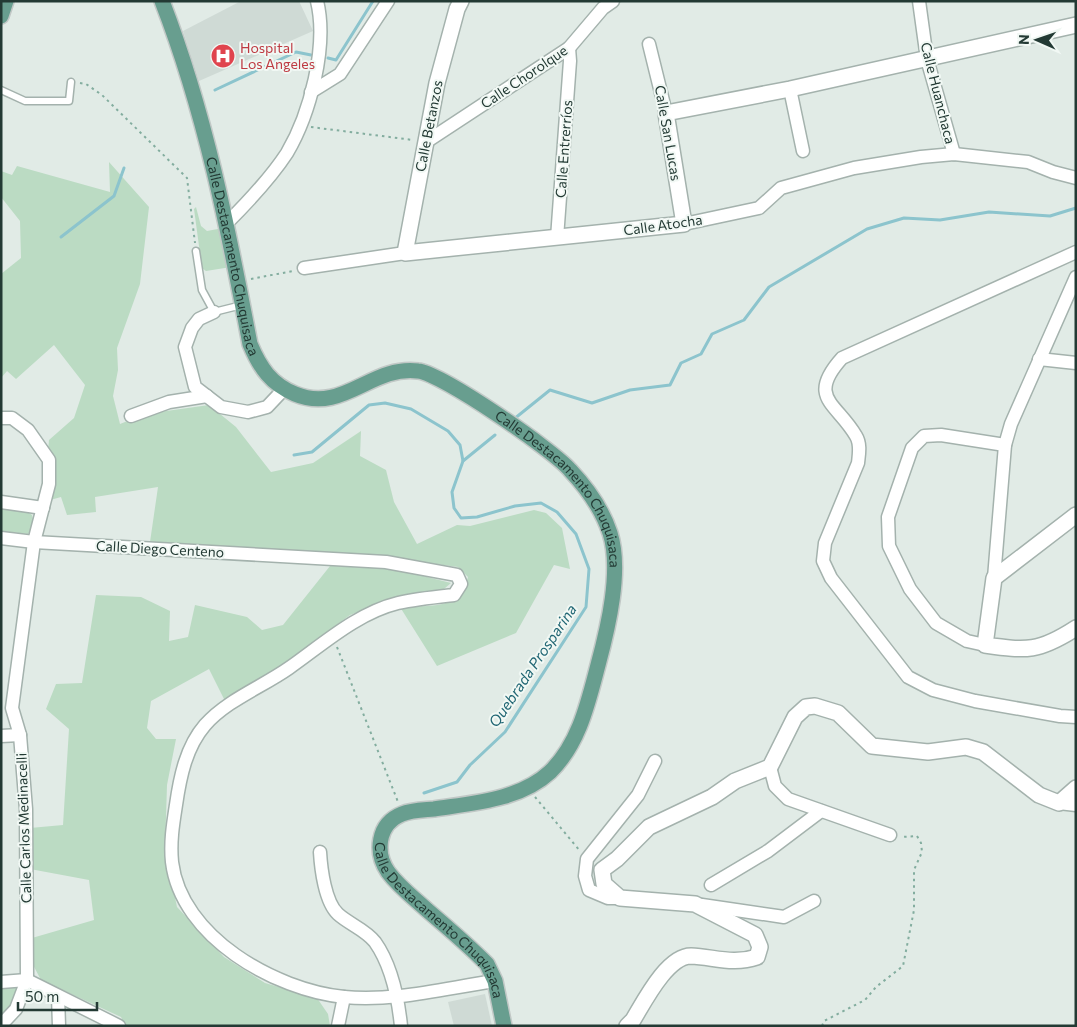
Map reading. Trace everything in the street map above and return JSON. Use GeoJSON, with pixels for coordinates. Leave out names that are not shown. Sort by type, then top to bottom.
{"type":"FeatureCollection","features":[{"type":"Feature","properties":{"kind":"main road"},"geometry":{"type":"LineString","coordinates":[[1,16],[6,1]]}},
{"type":"Feature","properties":{"kind":"main road","name":"Calle Destacamento Chuquisaca"},"geometry":{"type":"LineString","coordinates":[[162,1],[211,157],[227,223],[250,344],[258,362],[269,378],[284,389],[304,398],[323,400],[338,397],[386,375],[404,370],[421,371],[474,401],[529,437],[569,468],[596,503],[611,534],[615,568],[607,634],[588,706],[571,745],[550,772],[526,788],[497,798],[402,814],[387,826],[380,837],[379,853],[387,871],[400,886],[487,964],[495,981],[504,1026]]}},
{"type":"Feature","properties":{"kind":"street"},"geometry":{"type":"LineString","coordinates":[[227,223],[259,191],[287,152],[298,125],[311,92],[321,46],[321,16],[317,1]]}},
{"type":"Feature","properties":{"kind":"street"},"geometry":{"type":"LineString","coordinates":[[311,92],[340,74],[388,1]]}},
{"type":"Feature","properties":{"kind":"street","name":"Calle Betanzos"},"geometry":{"type":"LineString","coordinates":[[405,253],[437,83],[457,9],[461,1]]}},
{"type":"Feature","properties":{"kind":"street","name":"Calle Chorolque"},"geometry":{"type":"LineString","coordinates":[[426,142],[569,54],[603,8],[613,1]]}},
{"type":"Feature","properties":{"kind":"street","name":"Calle Huanchaca"},"geometry":{"type":"LineString","coordinates":[[919,1],[927,59],[954,154]]}},
{"type":"Feature","properties":{"kind":"street"},"geometry":{"type":"LineString","coordinates":[[666,113],[790,89],[1076,25]]}},
{"type":"Feature","properties":{"kind":"street","name":"Calle San Lucas"},"geometry":{"type":"LineString","coordinates":[[649,44],[666,113],[684,224]]}},
{"type":"Feature","properties":{"kind":"street","name":"Calle Entrerríos"},"geometry":{"type":"LineString","coordinates":[[557,238],[569,54]]}},
{"type":"Feature","properties":{"kind":"street"},"geometry":{"type":"LineString","coordinates":[[790,89],[803,151]]}},
{"type":"Feature","properties":{"kind":"street","name":"Calle Atocha"},"geometry":{"type":"LineString","coordinates":[[304,268],[405,253],[684,224],[759,208],[781,188],[854,168],[921,157],[954,154],[1028,162],[1053,172],[1076,178]]}},
{"type":"Feature","properties":{"kind":"street"},"geometry":{"type":"LineString","coordinates":[[1076,252],[842,358],[828,374],[826,392],[835,411],[857,437],[860,450],[858,463],[825,542],[823,561],[831,578],[908,677],[933,690],[975,701],[1060,716],[1076,717]]}},
{"type":"Feature","properties":{"kind":"street"},"geometry":{"type":"LineString","coordinates":[[985,645],[994,578],[1005,445],[1039,359],[1076,277]]}},
{"type":"Feature","properties":{"kind":"street"},"geometry":{"type":"LineString","coordinates":[[214,312],[199,319],[192,328],[185,347],[195,387],[221,407],[248,412],[266,407],[284,389]]}},
{"type":"Feature","properties":{"kind":"street"},"geometry":{"type":"LineString","coordinates":[[1039,359],[1076,363]]}},
{"type":"Feature","properties":{"kind":"street"},"geometry":{"type":"LineString","coordinates":[[132,416],[169,402],[207,396]]}},
{"type":"Feature","properties":{"kind":"street","name":"Calle Carlos Medinacelli"},"geometry":{"type":"LineString","coordinates":[[1,418],[12,418],[28,430],[49,460],[49,484],[34,542],[7,708],[20,735],[26,809],[27,980],[16,1009],[1,1025]]}},
{"type":"Feature","properties":{"kind":"street"},"geometry":{"type":"LineString","coordinates":[[1005,445],[941,435],[924,436],[912,448],[888,518],[889,546],[910,589],[936,623],[967,641],[1021,650],[1042,647],[1076,628]]}},
{"type":"Feature","properties":{"kind":"street"},"geometry":{"type":"LineString","coordinates":[[1,502],[43,508]]}},
{"type":"Feature","properties":{"kind":"street"},"geometry":{"type":"LineString","coordinates":[[994,578],[1076,515]]}},
{"type":"Feature","properties":{"kind":"street","name":"Calle Diego Centeno"},"geometry":{"type":"LineString","coordinates":[[1,538],[34,542],[386,562],[457,575],[460,584],[454,594],[397,603],[374,612],[331,638]]}},
{"type":"Feature","properties":{"kind":"street"},"geometry":{"type":"LineString","coordinates":[[331,638],[282,673],[221,710],[204,726],[189,748],[178,790],[171,838],[172,864],[182,895],[193,914],[209,933],[236,955],[266,974],[306,988],[344,997],[398,996],[495,981]]}},
{"type":"Feature","properties":{"kind":"street"},"geometry":{"type":"LineString","coordinates":[[890,835],[788,799],[775,786],[770,767],[795,717],[806,708],[815,706],[838,713],[872,746],[928,752],[966,747],[983,752],[1040,796],[1076,805]]}},
{"type":"Feature","properties":{"kind":"street"},"geometry":{"type":"LineString","coordinates":[[1,736],[20,735]]}},
{"type":"Feature","properties":{"kind":"street"},"geometry":{"type":"LineString","coordinates":[[656,761],[638,795],[587,859],[585,876],[589,890],[608,898],[695,904],[784,917],[814,901]]}},
{"type":"Feature","properties":{"kind":"street"},"geometry":{"type":"LineString","coordinates":[[620,898],[604,884],[602,870],[617,859],[650,827],[712,797],[735,781],[770,767]]}},
{"type":"Feature","properties":{"kind":"street"},"geometry":{"type":"LineString","coordinates":[[1060,802],[1076,788]]}},
{"type":"Feature","properties":{"kind":"street"},"geometry":{"type":"LineString","coordinates":[[711,885],[768,850],[821,811]]}},
{"type":"Feature","properties":{"kind":"street"},"geometry":{"type":"LineString","coordinates":[[320,852],[322,879],[336,913],[374,940],[384,957],[398,996],[401,1026]]}},
{"type":"Feature","properties":{"kind":"street"},"geometry":{"type":"LineString","coordinates":[[627,1026],[633,1020],[659,979],[680,959],[690,956],[738,961],[756,957],[760,947],[755,936],[695,904]]}},
{"type":"Feature","properties":{"kind":"street"},"geometry":{"type":"LineString","coordinates":[[1,982],[27,980],[119,1026]]}},
{"type":"Feature","properties":{"kind":"street"},"geometry":{"type":"LineString","coordinates":[[58,996],[59,1026]]}},
{"type":"Feature","properties":{"kind":"street"},"geometry":{"type":"LineString","coordinates":[[338,1026],[344,997]]}},
{"type":"Feature","properties":{"kind":"lane"},"geometry":{"type":"LineString","coordinates":[[1,90],[25,101],[69,102],[71,82]]}},
{"type":"Feature","properties":{"kind":"lane"},"geometry":{"type":"LineString","coordinates":[[196,251],[202,290],[214,312],[243,305]]}},
{"type":"Feature","properties":{"kind":"path"},"geometry":{"type":"LineString","coordinates":[[71,82],[86,84],[102,95],[186,178],[196,251]]}},
{"type":"Feature","properties":{"kind":"path"},"geometry":{"type":"LineString","coordinates":[[298,125],[426,142]]}},
{"type":"Feature","properties":{"kind":"path"},"geometry":{"type":"LineString","coordinates":[[239,282],[304,268]]}},
{"type":"Feature","properties":{"kind":"path"},"geometry":{"type":"LineString","coordinates":[[331,638],[340,652],[358,695],[374,745],[398,802]]}},
{"type":"Feature","properties":{"kind":"path"},"geometry":{"type":"LineString","coordinates":[[526,788],[587,859]]}},
{"type":"Feature","properties":{"kind":"path"},"geometry":{"type":"LineString","coordinates":[[822,1026],[824,1021],[865,1000],[876,987],[904,966],[914,910],[914,870],[922,852],[921,843],[917,836],[890,835]]}},
{"type":"Feature","properties":{"kind":"shaded area","name":"Hospital Los Angeles"},"geometry":{"type":"Polygon","coordinates":[[[241,1],[299,1],[313,31],[199,81],[183,31],[241,1]]]}},
{"type":"Feature","properties":{"kind":"shaded area"},"geometry":{"type":"Polygon","coordinates":[[[485,994],[492,1026],[454,1026],[448,1002],[485,994]]]}},
{"type":"Feature","properties":{"kind":"green space"},"geometry":{"type":"Polygon","coordinates":[[[109,162],[149,207],[140,284],[117,348],[118,370],[113,396],[120,424],[145,414],[209,405],[236,427],[271,472],[313,463],[361,431],[360,456],[386,470],[394,502],[417,544],[457,525],[470,526],[534,510],[546,513],[562,528],[570,569],[554,565],[516,633],[437,666],[400,607],[433,606],[451,601],[464,588],[468,577],[458,567],[393,558],[150,542],[158,487],[95,497],[96,512],[67,515],[61,497],[43,502],[49,440],[74,418],[85,385],[54,345],[16,379],[7,371],[1,378],[1,274],[21,258],[20,221],[1,197],[1,171],[12,175],[17,166],[110,192],[109,162]]]}},
{"type":"Feature","properties":{"kind":"green space"},"geometry":{"type":"Polygon","coordinates":[[[196,207],[201,226],[207,231],[223,228],[231,267],[206,271],[202,268],[194,209],[196,207]]]}},
{"type":"Feature","properties":{"kind":"green space"},"geometry":{"type":"Polygon","coordinates":[[[1,508],[23,509],[32,515],[33,525],[28,534],[1,531],[1,508]]]}},
{"type":"Feature","properties":{"kind":"green space"},"geometry":{"type":"Polygon","coordinates":[[[330,566],[387,567],[451,583],[438,594],[393,598],[350,615],[288,661],[226,703],[209,669],[151,701],[147,728],[156,739],[176,739],[167,785],[165,849],[177,907],[224,957],[265,983],[317,998],[328,1014],[330,1026],[125,1026],[121,1017],[41,980],[32,963],[32,938],[94,920],[89,880],[30,869],[30,828],[63,825],[69,729],[46,709],[56,684],[82,683],[96,595],[141,597],[170,611],[169,641],[188,637],[195,605],[247,617],[262,630],[283,625],[330,566]]]}},
{"type":"Feature","properties":{"kind":"green space"},"geometry":{"type":"Polygon","coordinates":[[[21,985],[16,999],[1,1019],[1,986],[21,985]]]}},
{"type":"Feature","properties":{"kind":"waterway"},"geometry":{"type":"LineString","coordinates":[[328,58],[336,60],[373,1]]}},
{"type":"Feature","properties":{"kind":"waterway"},"geometry":{"type":"LineString","coordinates":[[215,90],[296,52],[311,55]]}},
{"type":"Feature","properties":{"kind":"waterway"},"geometry":{"type":"LineString","coordinates":[[61,237],[114,196],[124,168]]}},
{"type":"Feature","properties":{"kind":"waterway","name":"Quebrada Prosparina"},"geometry":{"type":"LineString","coordinates":[[514,419],[550,390],[592,403],[630,390],[670,385],[681,363],[701,354],[712,334],[744,320],[769,287],[867,229],[904,218],[940,220],[989,212],[1050,216],[1076,208]]}},
{"type":"Feature","properties":{"kind":"waterway"},"geometry":{"type":"LineString","coordinates":[[294,455],[312,452],[369,405],[385,403],[411,409],[448,431],[460,445],[463,461]]}},
{"type":"Feature","properties":{"kind":"waterway","name":"Quebrada Prosparina"},"geometry":{"type":"LineString","coordinates":[[424,793],[457,782],[470,765],[505,732],[586,607],[589,569],[576,534],[557,512],[541,503],[515,506],[477,517],[461,518],[454,508],[452,492],[463,461],[495,435]]}},
{"type":"Feature","properties":{"kind":"place","name":"Hospital Los Angeles"},"geometry":{"type":"Point","coordinates":[223,56]}}]}
